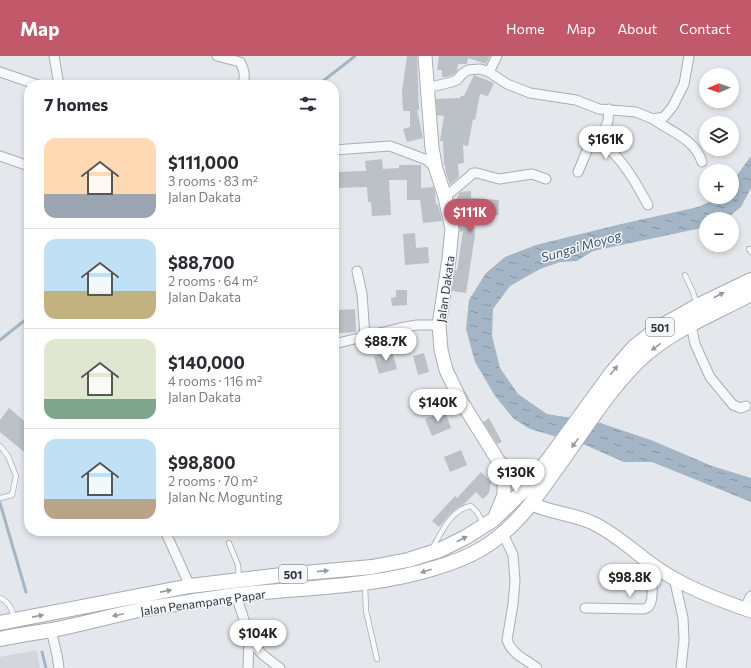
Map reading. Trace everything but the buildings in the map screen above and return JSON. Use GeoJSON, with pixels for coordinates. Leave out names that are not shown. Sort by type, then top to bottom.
{"type":"FeatureCollection","features":[{"type":"Feature","properties":{"kind":"main road","name":"Jalan Penampang Papar"},"geometry":{"type":"LineString","coordinates":[[0,639],[20,634],[51,630],[145,609],[236,595],[365,583],[417,574],[455,562],[482,549],[504,534],[532,504],[554,474],[594,406],[613,370],[634,347],[658,328],[698,306],[751,280]]}},
{"type":"Feature","properties":{"kind":"main road","name":"Jalan Penampang Papar"},"geometry":{"type":"LineString","coordinates":[[5,622],[190,586],[238,579],[372,567],[408,560],[453,544],[489,523],[523,490],[594,406],[622,380],[645,355],[691,324],[751,294]]}},
{"type":"Feature","properties":{"kind":"street"},"geometry":{"type":"LineString","coordinates":[[54,56],[58,80]]}},
{"type":"Feature","properties":{"kind":"street"},"geometry":{"type":"LineString","coordinates":[[217,56],[240,62],[244,69],[244,80]]}},
{"type":"Feature","properties":{"kind":"street","name":"Jalan Dakata"},"geometry":{"type":"LineString","coordinates":[[425,56],[426,88],[432,148],[452,229],[452,238],[438,325],[441,350],[446,370],[461,401],[499,462],[504,480],[504,495],[489,523]]}},
{"type":"Feature","properties":{"kind":"street"},"geometry":{"type":"LineString","coordinates":[[489,72],[497,56]]}},
{"type":"Feature","properties":{"kind":"street"},"geometry":{"type":"LineString","coordinates":[[653,119],[664,117],[673,106],[684,84],[689,56]]}},
{"type":"Feature","properties":{"kind":"street"},"geometry":{"type":"LineString","coordinates":[[426,88],[457,80],[468,70],[474,69],[489,72],[507,84],[530,94],[576,100],[599,109],[636,112],[653,119],[685,138],[698,151],[702,162]]}},
{"type":"Feature","properties":{"kind":"street"},"geometry":{"type":"LineString","coordinates":[[0,72],[24,80]]}},
{"type":"Feature","properties":{"kind":"street"},"geometry":{"type":"LineString","coordinates":[[578,172],[589,146],[600,141],[608,121],[609,109]]}},
{"type":"Feature","properties":{"kind":"street"},"geometry":{"type":"LineString","coordinates":[[600,141],[628,170],[648,205]]}},
{"type":"Feature","properties":{"kind":"street"},"geometry":{"type":"LineString","coordinates":[[339,150],[390,146],[427,160],[436,169]]}},
{"type":"Feature","properties":{"kind":"street"},"geometry":{"type":"LineString","coordinates":[[0,156],[24,164]]}},
{"type":"Feature","properties":{"kind":"street"},"geometry":{"type":"LineString","coordinates":[[445,198],[473,173],[499,179],[532,174],[546,179]]}},
{"type":"Feature","properties":{"kind":"street"},"geometry":{"type":"LineString","coordinates":[[357,272],[362,294],[366,336]]}},
{"type":"Feature","properties":{"kind":"street"},"geometry":{"type":"LineString","coordinates":[[691,324],[695,344],[710,377],[733,405],[741,408],[746,406]]}},
{"type":"Feature","properties":{"kind":"street"},"geometry":{"type":"LineString","coordinates":[[339,343],[417,325],[438,325]]}},
{"type":"Feature","properties":{"kind":"street","name":"Jalan Dakata"},"geometry":{"type":"LineString","coordinates":[[499,462],[512,471],[534,476]]}},
{"type":"Feature","properties":{"kind":"street"},"geometry":{"type":"LineString","coordinates":[[532,504],[593,523],[625,543],[650,564],[716,599],[748,610],[751,596]]}},
{"type":"Feature","properties":{"kind":"street"},"geometry":{"type":"LineString","coordinates":[[504,534],[513,555],[515,581],[507,640],[518,656],[537,668]]}},
{"type":"Feature","properties":{"kind":"street"},"geometry":{"type":"LineString","coordinates":[[170,536],[190,586]]}},
{"type":"Feature","properties":{"kind":"street"},"geometry":{"type":"LineString","coordinates":[[585,608],[648,608],[652,594],[650,564]]}},
{"type":"Feature","properties":{"kind":"street"},"geometry":{"type":"LineString","coordinates":[[674,578],[683,618],[684,640],[682,668]]}},
{"type":"Feature","properties":{"kind":"street"},"geometry":{"type":"LineString","coordinates":[[236,595],[249,640],[248,668]]}},
{"type":"Feature","properties":{"kind":"street"},"geometry":{"type":"LineString","coordinates":[[51,630],[59,668]]}},
{"type":"Feature","properties":{"kind":"street"},"geometry":{"type":"LineString","coordinates":[[249,640],[263,655],[280,668]]}},
{"type":"Feature","properties":{"kind":"lane"},"geometry":{"type":"LineString","coordinates":[[685,275],[698,306]]}},
{"type":"Feature","properties":{"kind":"lane"},"geometry":{"type":"LineString","coordinates":[[0,446],[8,456],[16,476],[12,496],[0,498]]}},
{"type":"Feature","properties":{"kind":"lane"},"geometry":{"type":"LineString","coordinates":[[430,553],[444,527],[464,508],[471,506],[489,523]]}},
{"type":"Feature","properties":{"kind":"lane"},"geometry":{"type":"LineString","coordinates":[[230,542],[238,565],[238,579]]}},
{"type":"Feature","properties":{"kind":"lane"},"geometry":{"type":"LineString","coordinates":[[365,583],[366,611],[377,659]]}},
{"type":"Feature","properties":{"kind":"lane"},"geometry":{"type":"LineString","coordinates":[[0,598],[7,602],[11,609],[5,622]]}},
{"type":"Feature","properties":{"kind":"shaded area"},"geometry":{"type":"Polygon","coordinates":[[[37,650],[40,668],[0,668],[0,657],[37,650]]]}},
{"type":"Feature","properties":{"kind":"water","name":"Sungai Moyog"},"geometry":{"type":"Polygon","coordinates":[[[751,156],[751,188],[741,207],[735,212],[699,212],[699,228],[593,251],[577,261],[560,262],[540,269],[510,286],[493,309],[492,336],[500,368],[518,394],[547,414],[600,423],[651,440],[712,466],[751,478],[751,502],[652,462],[624,462],[585,445],[530,429],[514,419],[495,396],[475,362],[466,329],[469,300],[486,273],[505,257],[536,245],[698,207],[705,204],[739,204],[739,172],[751,156]]]}},
{"type":"Feature","properties":{"kind":"waterway"},"geometry":{"type":"LineString","coordinates":[[324,80],[355,56]]}},
{"type":"Feature","properties":{"kind":"waterway"},"geometry":{"type":"LineString","coordinates":[[0,340],[24,321]]}},
{"type":"Feature","properties":{"kind":"waterway"},"geometry":{"type":"LineString","coordinates":[[0,503],[26,592]]}},
{"type":"Feature","properties":{"kind":"waterway"},"geometry":{"type":"LineString","coordinates":[[42,652],[46,668]]}}]}
